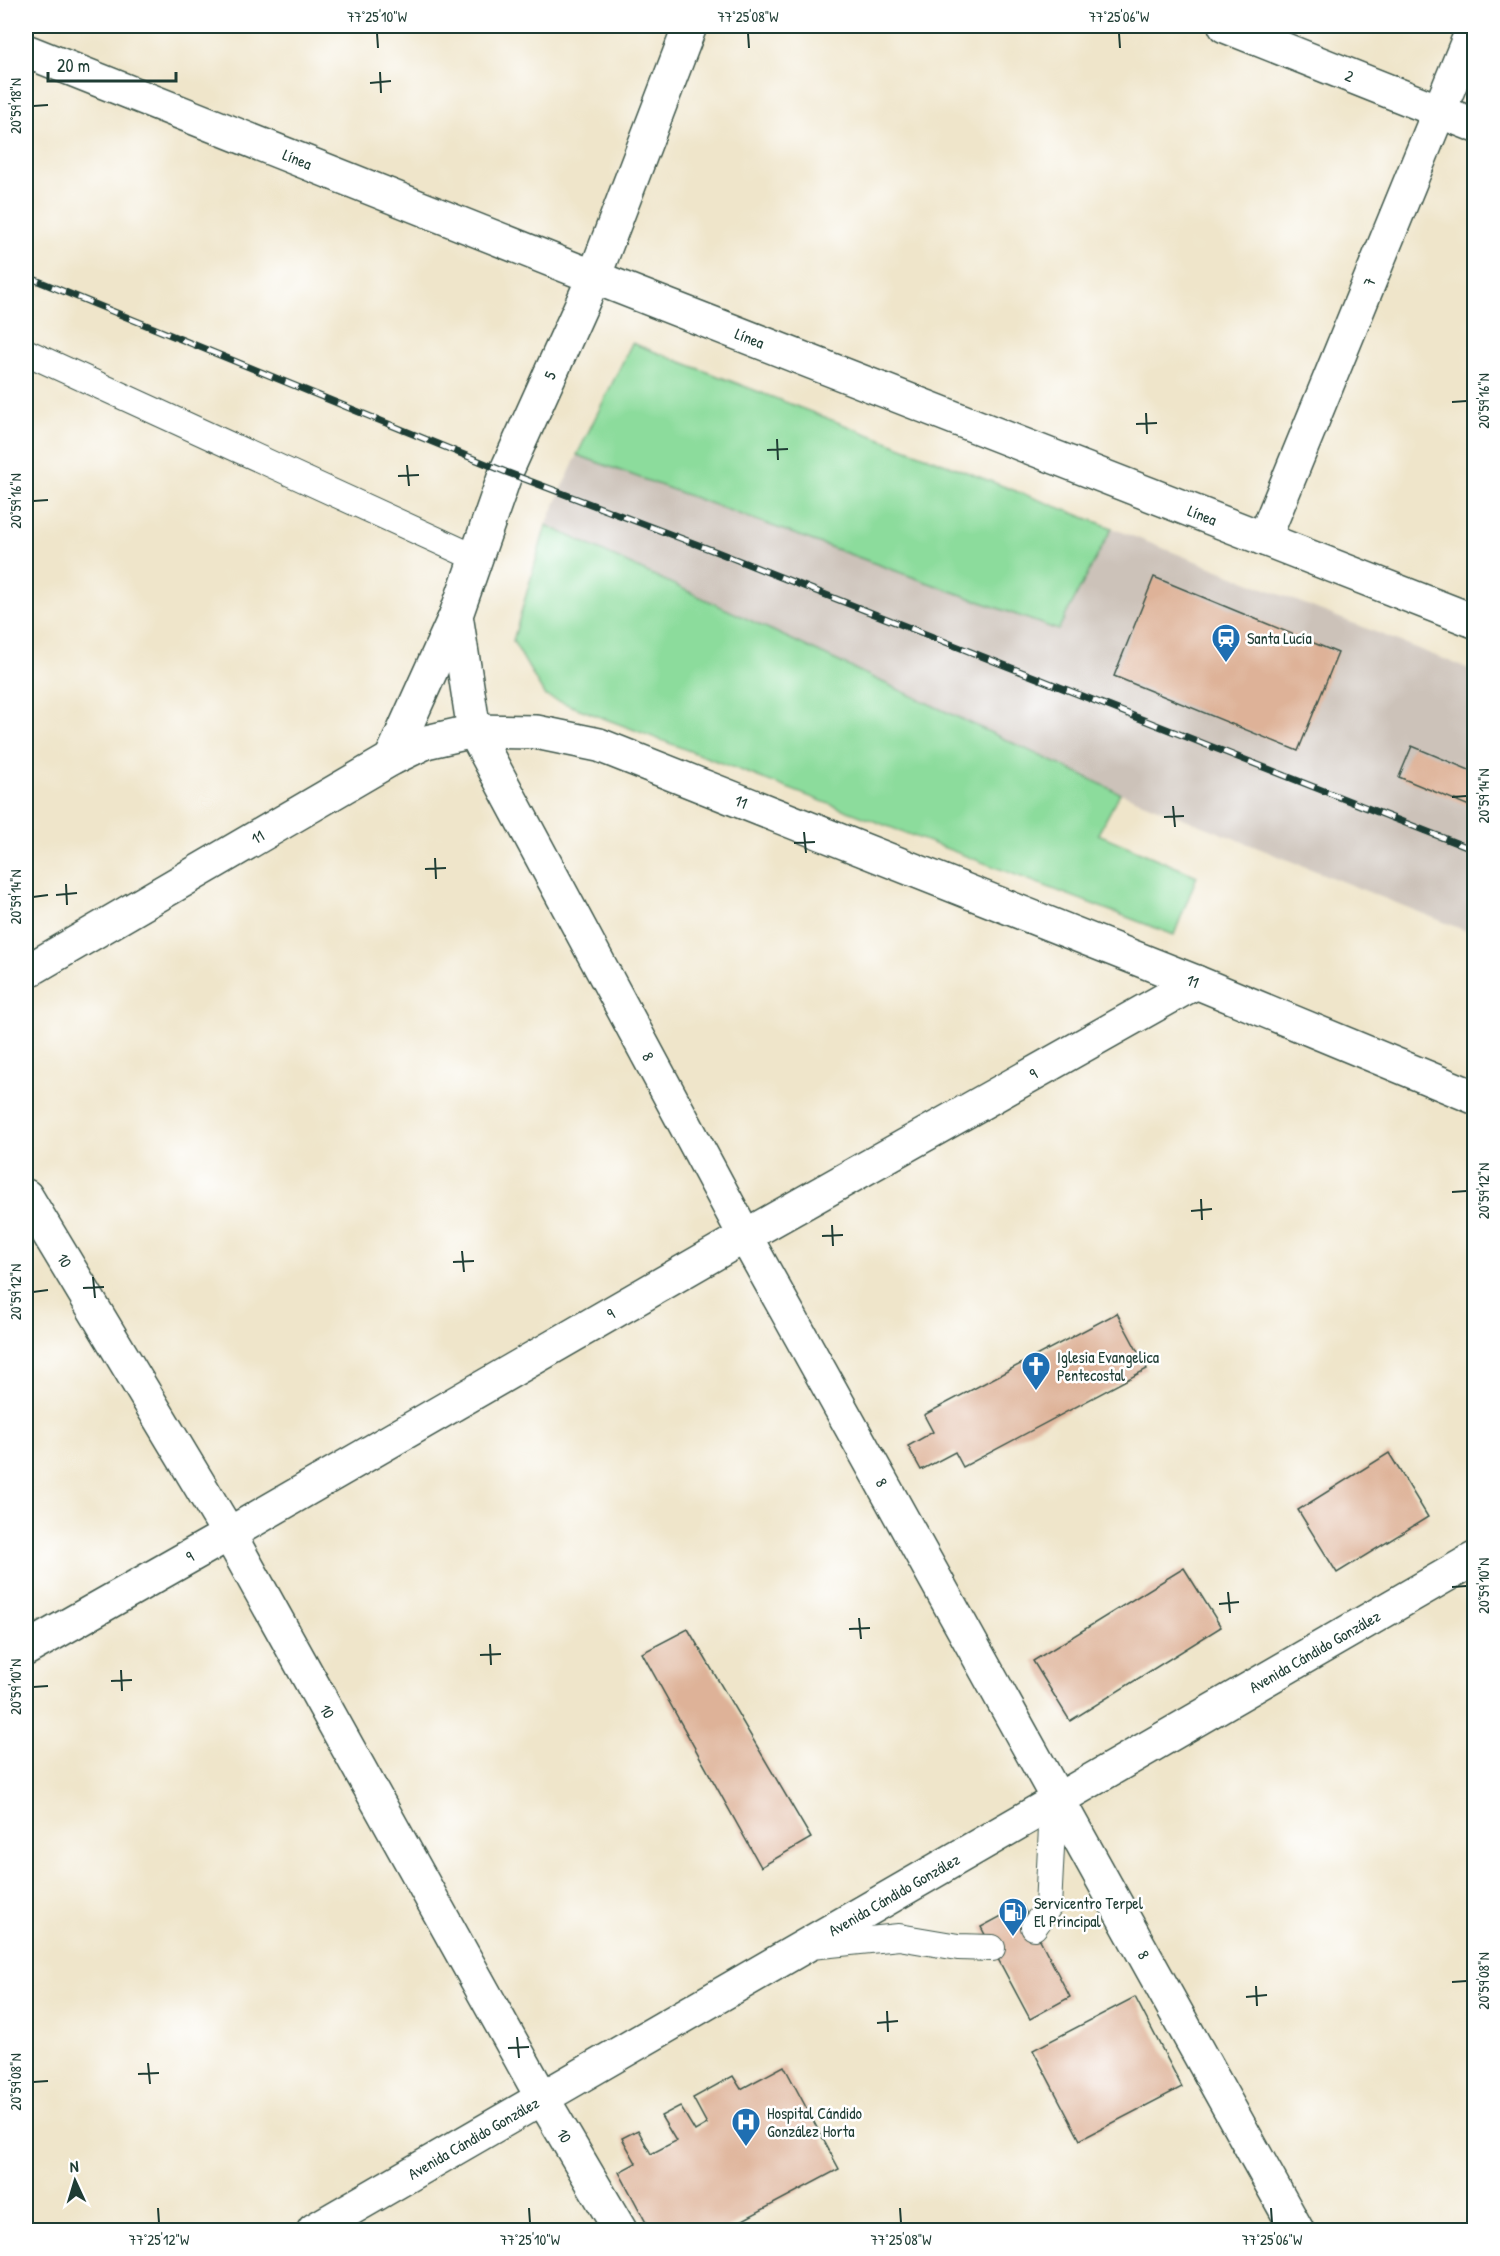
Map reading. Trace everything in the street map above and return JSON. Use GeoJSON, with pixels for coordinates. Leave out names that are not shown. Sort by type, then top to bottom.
{"type":"FeatureCollection","features":[{"type":"Feature","properties":{"kind":"street","name":"5"},"geometry":{"type":"LineString","coordinates":[[474,731],[456,615],[506,472],[594,277],[690,26]]}},
{"type":"Feature","properties":{"kind":"street","name":"2"},"geometry":{"type":"LineString","coordinates":[[1225,26],[1474,125]]}},
{"type":"Feature","properties":{"kind":"street","name":"7"},"geometry":{"type":"LineString","coordinates":[[1264,539],[1474,26]]}},
{"type":"Feature","properties":{"kind":"street","name":"Línea"},"geometry":{"type":"LineString","coordinates":[[26,51],[594,277],[1474,621]]}},
{"type":"Feature","properties":{"kind":"street"},"geometry":{"type":"LineString","coordinates":[[391,759],[456,615]]}},
{"type":"Feature","properties":{"kind":"street","name":"11"},"geometry":{"type":"LineString","coordinates":[[26,972],[391,759],[426,742],[474,731],[536,732],[599,746],[1196,982],[1474,1097]]}},
{"type":"Feature","properties":{"kind":"street","name":"8"},"geometry":{"type":"LineString","coordinates":[[474,731],[746,1236],[1298,2230]]}},
{"type":"Feature","properties":{"kind":"street","name":"9"},"geometry":{"type":"LineString","coordinates":[[26,1649],[746,1236],[1196,982]]}},
{"type":"Feature","properties":{"kind":"street","name":"10"},"geometry":{"type":"LineString","coordinates":[[26,1196],[229,1534],[543,2099],[620,2230]]}},
{"type":"Feature","properties":{"kind":"street","name":"Avenida Cándido González"},"geometry":{"type":"LineString","coordinates":[[314,2230],[1474,1559]]}},
{"type":"Feature","properties":{"kind":"lane"},"geometry":{"type":"LineString","coordinates":[[26,352],[476,558]]}},
{"type":"Feature","properties":{"kind":"lane"},"geometry":{"type":"LineString","coordinates":[[1034,1927],[1048,1907],[1052,1828],[1059,1799]]}},
{"type":"Feature","properties":{"kind":"lane"},"geometry":{"type":"LineString","coordinates":[[805,1946],[899,1937],[958,1947],[992,1948]]}},
{"type":"Feature","properties":{"kind":"shaded area"},"geometry":{"type":"Polygon","coordinates":[[[577,455],[1058,630],[1112,528],[1474,671],[1474,934],[1120,793],[546,525],[577,455]]]}},
{"type":"Feature","properties":{"kind":"green space"},"geometry":{"type":"Polygon","coordinates":[[[632,343],[1112,528],[1058,630],[577,455],[632,343]]]}},
{"type":"Feature","properties":{"kind":"green space"},"geometry":{"type":"Polygon","coordinates":[[[546,525],[1120,793],[1098,834],[1197,876],[1174,935],[545,696],[513,641],[546,525]]]}},
{"type":"Feature","properties":{"kind":"building","name":"Santa Lucía"},"geometry":{"type":"Polygon","coordinates":[[[1154,577],[1338,653],[1298,751],[1114,676],[1154,577]]]}},
{"type":"Feature","properties":{"kind":"building"},"geometry":{"type":"Polygon","coordinates":[[[1412,746],[1474,772],[1474,808],[1399,777],[1412,746]]]}},
{"type":"Feature","properties":{"kind":"building","name":"Iglesia Evangelica Pentecostal"},"geometry":{"type":"Polygon","coordinates":[[[1117,1313],[1147,1369],[963,1467],[955,1452],[921,1470],[908,1446],[933,1432],[924,1415],[1117,1313]]]}},
{"type":"Feature","properties":{"kind":"building"},"geometry":{"type":"Polygon","coordinates":[[[1389,1453],[1428,1517],[1337,1573],[1298,1510],[1389,1453]]]}},
{"type":"Feature","properties":{"kind":"building"},"geometry":{"type":"Polygon","coordinates":[[[1184,1568],[1221,1627],[1070,1721],[1033,1661],[1184,1568]]]}},
{"type":"Feature","properties":{"kind":"building"},"geometry":{"type":"Polygon","coordinates":[[[688,1629],[811,1838],[761,1867],[642,1653],[688,1629]]]}},
{"type":"Feature","properties":{"kind":"building"},"geometry":{"type":"Polygon","coordinates":[[[1022,1905],[1070,1997],[1030,2019],[981,1927],[1022,1905]]]}},
{"type":"Feature","properties":{"kind":"building"},"geometry":{"type":"Polygon","coordinates":[[[1135,1997],[1182,2087],[1080,2140],[1033,2050],[1135,1997]]]}},
{"type":"Feature","properties":{"kind":"building","name":"Hospital Cándido González Horta"},"geometry":{"type":"Polygon","coordinates":[[[784,2066],[839,2169],[724,2230],[650,2230],[619,2172],[636,2163],[622,2138],[638,2130],[651,2154],[676,2141],[661,2116],[680,2106],[695,2131],[707,2124],[693,2098],[733,2076],[741,2089],[784,2066]]]}},
{"type":"Feature","properties":{"kind":"railway"},"geometry":{"type":"LineString","coordinates":[[26,276],[506,472],[717,552],[1474,850]]}},
{"type":"Feature","properties":{"kind":"place","name":"Santa Lucía"},"geometry":{"type":"Point","coordinates":[1226,664]}},
{"type":"Feature","properties":{"kind":"place","name":"Iglesia Evangelica Pentecostal"},"geometry":{"type":"Point","coordinates":[1036,1392]}},
{"type":"Feature","properties":{"kind":"place","name":"Servicentro Terpel El Principal"},"geometry":{"type":"Point","coordinates":[1013,1938]}},
{"type":"Feature","properties":{"kind":"place","name":"Hospital Cándido González Horta"},"geometry":{"type":"Point","coordinates":[746,2148]}}]}
